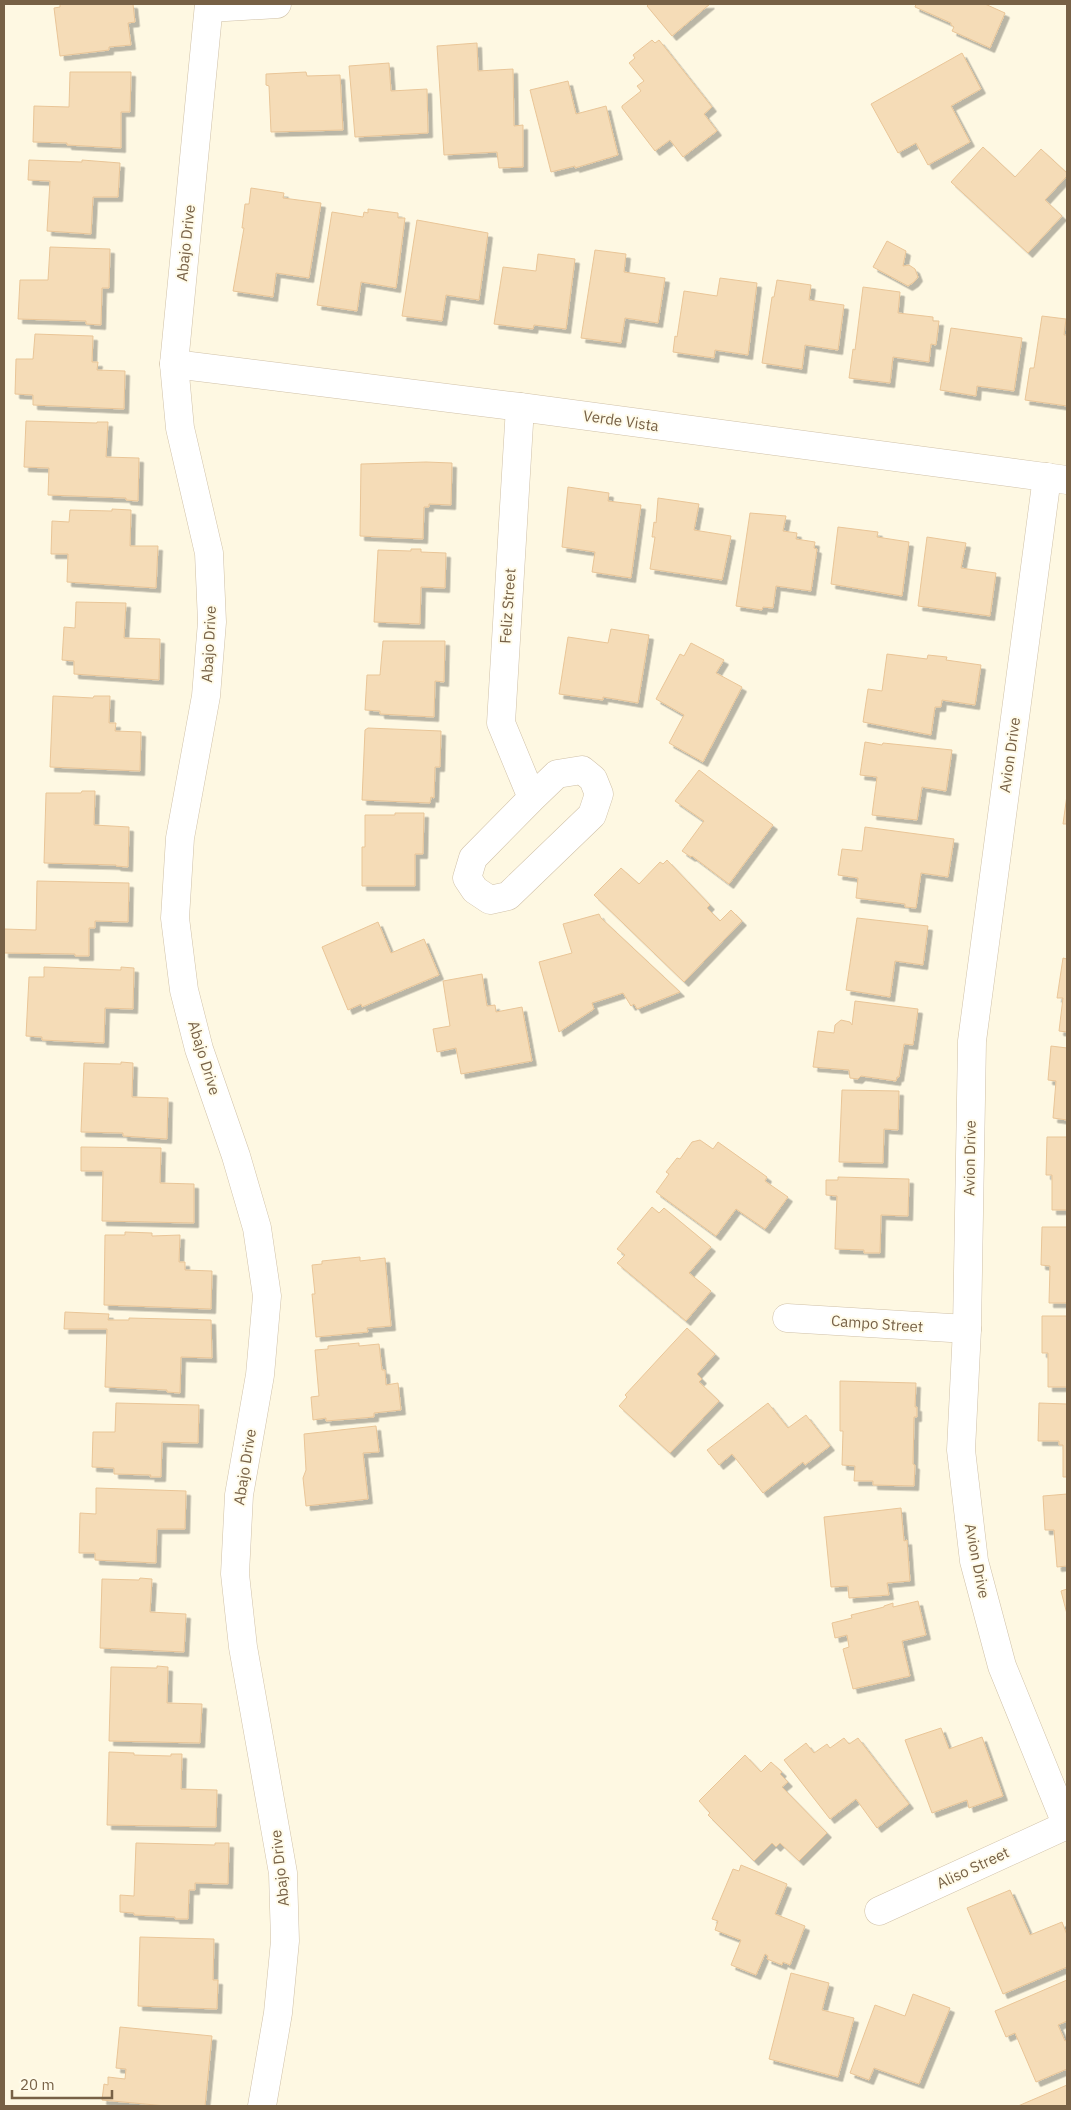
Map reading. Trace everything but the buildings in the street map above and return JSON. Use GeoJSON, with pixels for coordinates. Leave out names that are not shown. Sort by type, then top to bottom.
{"type":"FeatureCollection","features":[{"type":"Feature","properties":{"kind":"street"},"geometry":{"type":"LineString","coordinates":[[209,6],[277,4]]}},
{"type":"Feature","properties":{"kind":"street","name":"Abajo Drive"},"geometry":{"type":"LineString","coordinates":[[209,6],[174,364],[180,428],[208,552],[212,622],[206,696],[180,838],[175,918],[184,990],[199,1049],[236,1156],[257,1228],[267,1296],[260,1375],[238,1495],[235,1574],[243,1647],[284,1873],[285,1941],[278,2013],[262,2106]]}},
{"type":"Feature","properties":{"kind":"street","name":"Verde Vista"},"geometry":{"type":"LineString","coordinates":[[174,364],[1057,478]]}},
{"type":"Feature","properties":{"kind":"street","name":"Feliz Street"},"geometry":{"type":"LineString","coordinates":[[520,408],[501,723],[532,798]]}},
{"type":"Feature","properties":{"kind":"street","name":"Avion Drive"},"geometry":{"type":"LineString","coordinates":[[1057,478],[972,1041],[966,1329],[961,1450],[974,1562],[1002,1666],[1067,1826]]}},
{"type":"Feature","properties":{"kind":"street"},"geometry":{"type":"LineString","coordinates":[[582,770],[593,779],[599,794],[592,815],[508,896],[490,900],[475,890],[467,878],[473,858],[532,798],[557,774],[582,770]]}},
{"type":"Feature","properties":{"kind":"street","name":"Campo Street"},"geometry":{"type":"LineString","coordinates":[[787,1318],[966,1329]]}},
{"type":"Feature","properties":{"kind":"street","name":"Aliso Street"},"geometry":{"type":"LineString","coordinates":[[879,1911],[1067,1826]]}}]}
